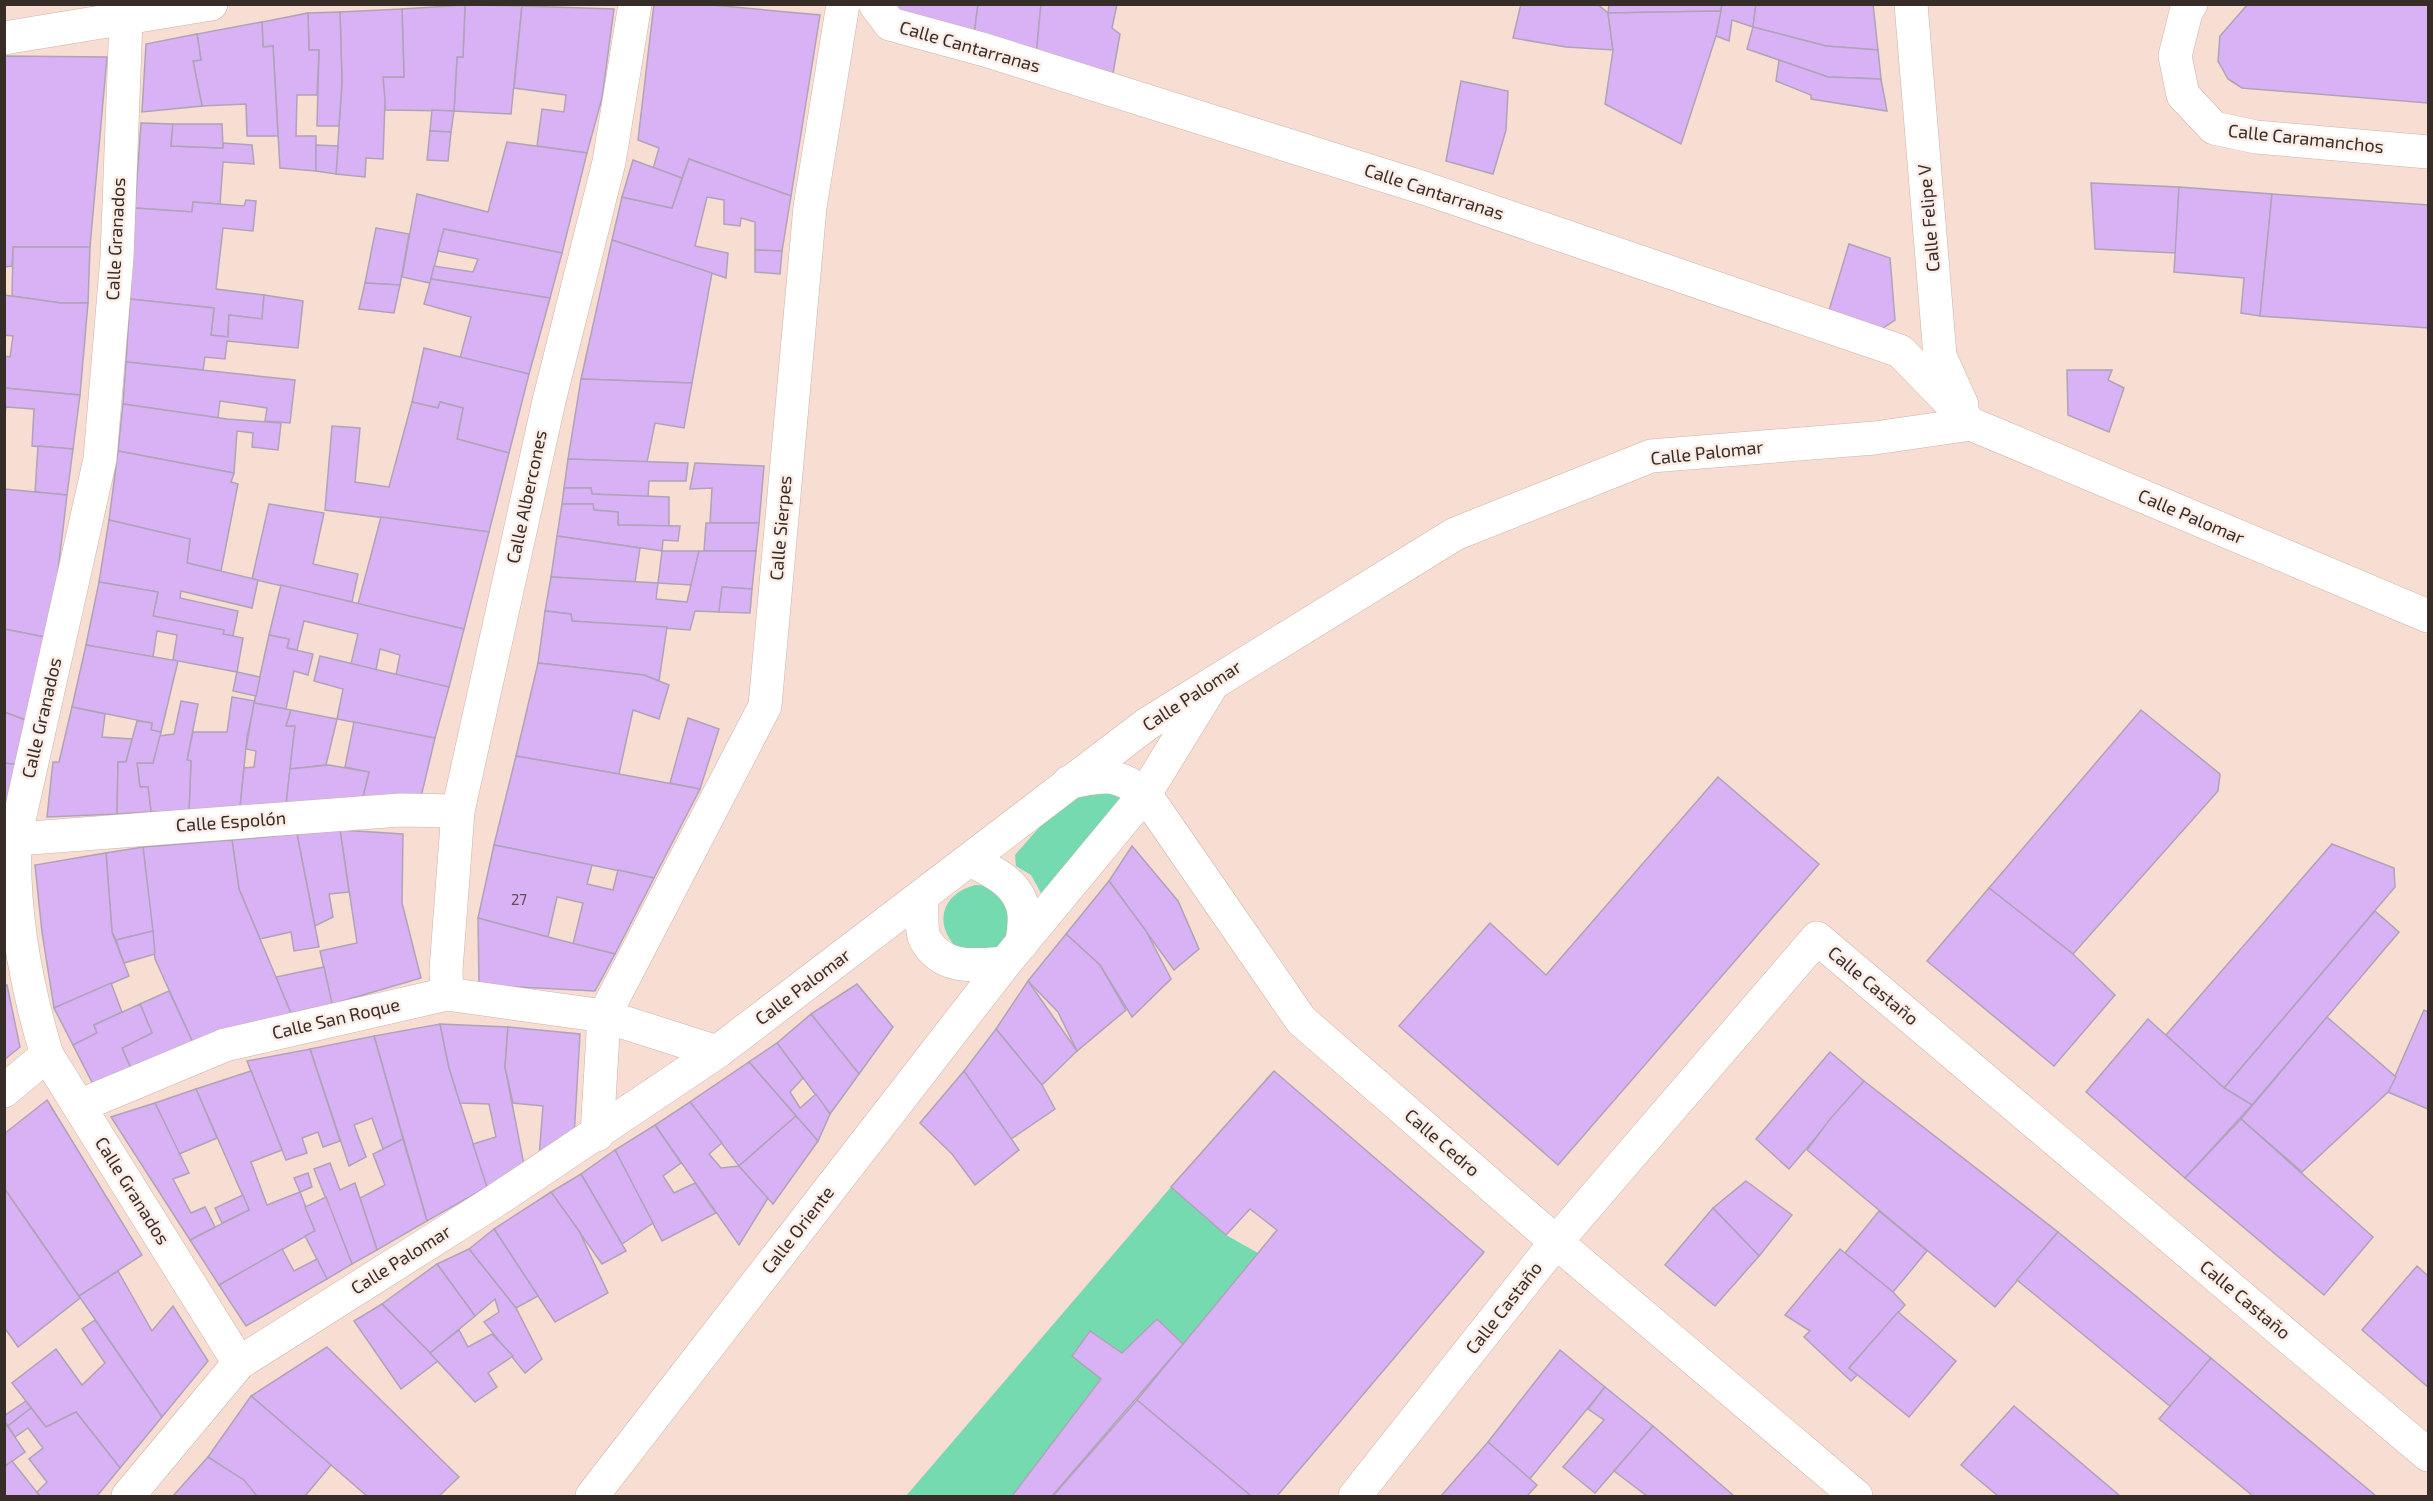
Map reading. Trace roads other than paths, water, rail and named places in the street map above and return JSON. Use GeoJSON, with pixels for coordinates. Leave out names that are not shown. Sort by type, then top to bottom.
{"type":"FeatureCollection","features":[{"type":"Feature","properties":{"kind":"street"},"geometry":{"type":"LineString","coordinates":[[4,38],[67,16],[126,19],[211,4]]}},
{"type":"Feature","properties":{"kind":"street","name":"Calle Albercones"},"geometry":{"type":"LineString","coordinates":[[447,994],[446,970],[458,811],[549,401],[609,162],[635,4]]}},
{"type":"Feature","properties":{"kind":"street","name":"Calle Sierpes"},"geometry":{"type":"LineString","coordinates":[[604,1016],[765,706],[810,207],[843,4]]}},
{"type":"Feature","properties":{"kind":"street","name":"Calle Cantarranas"},"geometry":{"type":"LineString","coordinates":[[875,4],[890,24],[985,50],[1424,188],[1900,351],[1971,424]]}},
{"type":"Feature","properties":{"kind":"street","name":"Calle Felipe V"},"geometry":{"type":"LineString","coordinates":[[1911,4],[1940,356],[1971,424]]}},
{"type":"Feature","properties":{"kind":"street","name":"Calle Caramanchos"},"geometry":{"type":"LineString","coordinates":[[2191,4],[2186,12],[2175,56],[2183,95],[2214,128],[2256,137],[2428,152]]}},
{"type":"Feature","properties":{"kind":"street","name":"Calle Granados"},"geometry":{"type":"LineString","coordinates":[[126,19],[117,257],[100,459],[10,839],[32,1004],[47,1055],[239,1363]]}},
{"type":"Feature","properties":{"kind":"street","name":"Calle Palomar"},"geometry":{"type":"LineString","coordinates":[[128,1497],[239,1363],[597,1135],[717,1052],[1147,724],[1455,534],[1651,456],[1875,438],[1971,424],[2428,616]]}},
{"type":"Feature","properties":{"kind":"street","name":"Calle Oriente"},"geometry":{"type":"LineString","coordinates":[[592,1497],[1014,953],[1145,794],[1214,681]]}},
{"type":"Feature","properties":{"kind":"street","name":"Calle Cedro"},"geometry":{"type":"LineString","coordinates":[[1068,783],[1107,776],[1128,781],[1145,794],[1301,1020],[1556,1242],[1856,1497]]}},
{"type":"Feature","properties":{"kind":"street","name":"Calle Espolón"},"geometry":{"type":"LineString","coordinates":[[10,839],[400,810],[458,811]]}},
{"type":"Feature","properties":{"kind":"street"},"geometry":{"type":"LineString","coordinates":[[922,897],[925,938],[942,958],[961,966],[1014,953],[1024,914],[1018,893],[1002,877],[970,860]]}},
{"type":"Feature","properties":{"kind":"street","name":"Calle Castaño"},"geometry":{"type":"LineString","coordinates":[[1355,1497],[1556,1242],[1817,938],[2428,1455]]}},
{"type":"Feature","properties":{"kind":"street","name":"Calle San Roque"},"geometry":{"type":"LineString","coordinates":[[79,1106],[225,1045],[447,994],[604,1016],[717,1052]]}},
{"type":"Feature","properties":{"kind":"street"},"geometry":{"type":"LineString","coordinates":[[597,1135],[604,1016]]}},
{"type":"Feature","properties":{"kind":"street"},"geometry":{"type":"LineString","coordinates":[[4,1091],[47,1055]]}}]}
